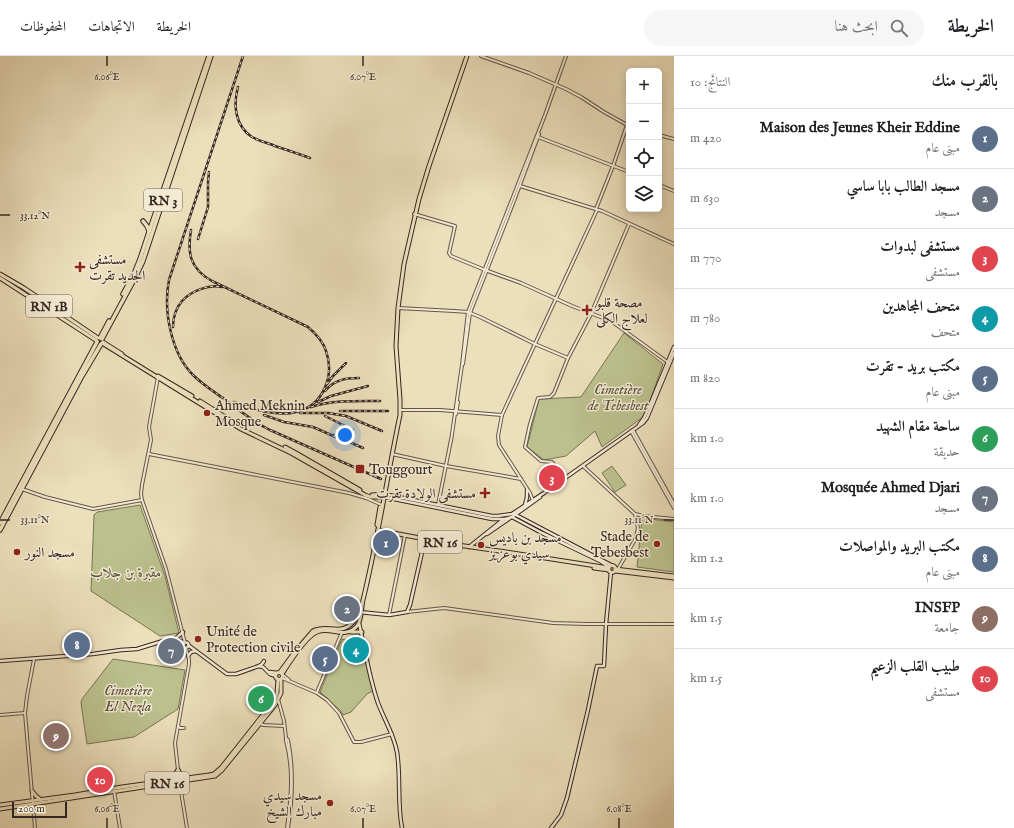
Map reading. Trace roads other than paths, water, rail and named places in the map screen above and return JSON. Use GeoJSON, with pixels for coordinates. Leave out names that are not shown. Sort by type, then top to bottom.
{"type":"FeatureCollection","features":[{"type":"Feature","properties":{"kind":"highway","name":"RN 3"},"geometry":{"type":"LineString","coordinates":[[0,523],[140,268],[210,56]]}},
{"type":"Feature","properties":{"kind":"highway","name":"RN 3"},"geometry":{"type":"LineString","coordinates":[[0,530],[82,376],[134,274],[169,178]]}},
{"type":"Feature","properties":{"kind":"highway"},"geometry":{"type":"LineString","coordinates":[[143,220],[149,232]]}},
{"type":"Feature","properties":{"kind":"main road"},"geometry":{"type":"LineString","coordinates":[[377,530],[400,410],[394,351],[403,261],[414,214],[428,166],[467,56]]}},
{"type":"Feature","properties":{"kind":"main road","name":"RN 1B"},"geometry":{"type":"LineString","coordinates":[[0,274],[24,288],[100,341]]}},
{"type":"Feature","properties":{"kind":"main road","name":"RN 1B"},"geometry":{"type":"LineString","coordinates":[[0,278],[100,341]]}},
{"type":"Feature","properties":{"kind":"main road"},"geometry":{"type":"LineString","coordinates":[[100,341],[245,429],[296,452],[366,493],[492,516],[512,515],[613,569],[606,624],[604,666],[597,666],[567,798],[561,815],[551,828]]}},
{"type":"Feature","properties":{"kind":"main road"},"geometry":{"type":"LineString","coordinates":[[480,538],[639,426],[650,405],[674,348]]}},
{"type":"Feature","properties":{"kind":"main road"},"geometry":{"type":"LineString","coordinates":[[668,363],[674,353]]}},
{"type":"Feature","properties":{"kind":"main road"},"geometry":{"type":"LineString","coordinates":[[524,505],[526,502],[527,490]]}},
{"type":"Feature","properties":{"kind":"main road"},"geometry":{"type":"LineString","coordinates":[[383,496],[492,520],[505,519]]}},
{"type":"Feature","properties":{"kind":"main road"},"geometry":{"type":"LineString","coordinates":[[468,547],[524,505],[534,500]]}},
{"type":"Feature","properties":{"kind":"main road"},"geometry":{"type":"LineString","coordinates":[[521,510],[520,515],[522,519]]}},
{"type":"Feature","properties":{"kind":"main road"},"geometry":{"type":"LineString","coordinates":[[512,515],[542,533],[603,565]]}},
{"type":"Feature","properties":{"kind":"main road"},"geometry":{"type":"LineString","coordinates":[[492,520],[495,523],[494,527]]}},
{"type":"Feature","properties":{"kind":"main road","name":"RN 16"},"geometry":{"type":"LineString","coordinates":[[359,623],[377,530],[468,547],[603,565],[613,569],[674,577]]}},
{"type":"Feature","properties":{"kind":"main road"},"geometry":{"type":"LineString","coordinates":[[360,612],[389,615],[407,612],[410,605],[425,539]]}},
{"type":"Feature","properties":{"kind":"main road","name":"RN 16"},"geometry":{"type":"LineString","coordinates":[[504,552],[674,577]]}},
{"type":"Feature","properties":{"kind":"main road","name":"RN 16"},"geometry":{"type":"LineString","coordinates":[[258,723],[276,696],[280,676],[294,653],[313,631],[322,628],[344,628],[352,623],[360,612]]}},
{"type":"Feature","properties":{"kind":"main road"},"geometry":{"type":"LineString","coordinates":[[351,632],[359,623]]}},
{"type":"Feature","properties":{"kind":"main road"},"geometry":{"type":"LineString","coordinates":[[359,623],[378,703],[392,734],[397,752],[402,828]]}},
{"type":"Feature","properties":{"kind":"main road","name":"RN 16"},"geometry":{"type":"LineString","coordinates":[[0,808],[171,781],[186,780],[216,772],[221,768],[278,699],[281,693],[280,676],[305,642],[314,633],[323,630],[342,633],[351,632]]}},
{"type":"Feature","properties":{"kind":"main road"},"geometry":{"type":"LineString","coordinates":[[0,661],[99,654],[138,649],[173,639],[183,632]]}},
{"type":"Feature","properties":{"kind":"main road"},"geometry":{"type":"LineString","coordinates":[[351,632],[362,632]]}},
{"type":"Feature","properties":{"kind":"main road"},"geometry":{"type":"LineString","coordinates":[[173,639],[174,642],[186,645],[196,651],[227,674],[236,674],[259,666],[264,660]]}},
{"type":"Feature","properties":{"kind":"main road"},"geometry":{"type":"LineString","coordinates":[[188,656],[192,652],[196,651]]}},
{"type":"Feature","properties":{"kind":"main road"},"geometry":{"type":"LineString","coordinates":[[259,666],[280,676]]}},
{"type":"Feature","properties":{"kind":"main road"},"geometry":{"type":"LineString","coordinates":[[178,770],[186,780],[180,787],[171,781],[178,770]]}},
{"type":"Feature","properties":{"kind":"main road","name":"RN 16"},"geometry":{"type":"LineString","coordinates":[[0,805],[32,803],[41,800],[114,790]]}},
{"type":"Feature","properties":{"kind":"main road"},"geometry":{"type":"LineString","coordinates":[[32,791],[41,800]]}},
{"type":"Feature","properties":{"kind":"main road"},"geometry":{"type":"LineString","coordinates":[[28,809],[32,803]]}},
{"type":"Feature","properties":{"kind":"street"},"geometry":{"type":"LineString","coordinates":[[481,56],[556,84],[577,94],[604,112],[626,124]]}},
{"type":"Feature","properties":{"kind":"street"},"geometry":{"type":"LineString","coordinates":[[438,505],[456,411],[469,313],[519,186],[566,56]]}},
{"type":"Feature","properties":{"kind":"street"},"geometry":{"type":"LineString","coordinates":[[534,500],[499,445],[498,436],[502,415],[596,209],[626,130]]}},
{"type":"Feature","properties":{"kind":"street"},"geometry":{"type":"LineString","coordinates":[[537,136],[626,171]]}},
{"type":"Feature","properties":{"kind":"street"},"geometry":{"type":"LineString","coordinates":[[662,137],[674,139]]}},
{"type":"Feature","properties":{"kind":"street"},"geometry":{"type":"LineString","coordinates":[[519,186],[596,209],[674,244]]}},
{"type":"Feature","properties":{"kind":"street"},"geometry":{"type":"LineString","coordinates":[[662,186],[674,191]]}},
{"type":"Feature","properties":{"kind":"street"},"geometry":{"type":"LineString","coordinates":[[414,214],[455,226],[449,252],[450,255],[613,322],[668,363]]}},
{"type":"Feature","properties":{"kind":"street"},"geometry":{"type":"LineString","coordinates":[[564,479],[552,462],[541,461],[525,447],[532,418],[538,398],[550,397],[554,393],[568,358],[591,314],[629,224]]}},
{"type":"Feature","properties":{"kind":"street"},"geometry":{"type":"LineString","coordinates":[[398,308],[469,313],[568,358]]}},
{"type":"Feature","properties":{"kind":"street"},"geometry":{"type":"LineString","coordinates":[[158,377],[149,427],[151,440],[149,454],[141,494],[166,568],[189,661],[176,743],[179,780],[187,828]]}},
{"type":"Feature","properties":{"kind":"street"},"geometry":{"type":"LineString","coordinates":[[400,410],[440,410],[502,415]]}},
{"type":"Feature","properties":{"kind":"street"},"geometry":{"type":"LineString","coordinates":[[632,430],[674,504]]}},
{"type":"Feature","properties":{"kind":"street"},"geometry":{"type":"LineString","coordinates":[[632,430],[674,508]]}},
{"type":"Feature","properties":{"kind":"street"},"geometry":{"type":"LineString","coordinates":[[149,454],[345,492],[366,498],[382,505]]}},
{"type":"Feature","properties":{"kind":"street"},"geometry":{"type":"LineString","coordinates":[[391,454],[521,480]]}},
{"type":"Feature","properties":{"kind":"street"},"geometry":{"type":"LineString","coordinates":[[583,466],[635,514],[674,519]]}},
{"type":"Feature","properties":{"kind":"street"},"geometry":{"type":"LineString","coordinates":[[22,489],[48,498],[93,509],[142,500]]}},
{"type":"Feature","properties":{"kind":"street"},"geometry":{"type":"LineString","coordinates":[[613,569],[622,563],[636,538],[638,528],[635,514]]}},
{"type":"Feature","properties":{"kind":"street"},"geometry":{"type":"LineString","coordinates":[[389,615],[404,535]]}},
{"type":"Feature","properties":{"kind":"street"},"geometry":{"type":"LineString","coordinates":[[407,612],[444,608],[546,622],[587,624],[674,624]]}},
{"type":"Feature","properties":{"kind":"street"},"geometry":{"type":"LineString","coordinates":[[316,693],[342,633]]}},
{"type":"Feature","properties":{"kind":"street"},"geometry":{"type":"LineString","coordinates":[[33,659],[25,713],[35,828]]}},
{"type":"Feature","properties":{"kind":"street"},"geometry":{"type":"LineString","coordinates":[[280,676],[316,693],[327,700],[336,710],[355,742],[361,742],[392,734]]}},
{"type":"Feature","properties":{"kind":"street"},"geometry":{"type":"LineString","coordinates":[[278,699],[290,759],[291,778],[288,828]]}},
{"type":"Feature","properties":{"kind":"street"},"geometry":{"type":"LineString","coordinates":[[0,715],[25,713]]}},
{"type":"Feature","properties":{"kind":"street"},"geometry":{"type":"LineString","coordinates":[[258,723],[264,725],[284,726]]}},
{"type":"Feature","properties":{"kind":"street"},"geometry":{"type":"LineString","coordinates":[[178,726],[180,728],[184,728]]}},
{"type":"Feature","properties":{"kind":"street"},"geometry":{"type":"LineString","coordinates":[[114,790],[120,828]]}},
{"type":"Feature","properties":{"kind":"railway"},"geometry":{"type":"LineString","coordinates":[[243,56],[169,280],[167,292],[168,317],[174,343],[185,366],[193,375],[205,386],[253,420],[270,430],[381,479]]}},
{"type":"Feature","properties":{"kind":"railway"},"geometry":{"type":"LineString","coordinates":[[238,87],[236,94],[237,115],[246,132],[258,140],[310,158]]}},
{"type":"Feature","properties":{"kind":"railway"},"geometry":{"type":"LineString","coordinates":[[198,239],[208,207],[209,172]]}},
{"type":"Feature","properties":{"kind":"railway"},"geometry":{"type":"LineString","coordinates":[[191,230],[190,253],[192,260],[199,271],[212,281],[308,327],[323,344],[326,351],[329,370],[328,380],[320,397],[305,409],[281,414],[256,410],[234,402]]}},
{"type":"Feature","properties":{"kind":"railway"},"geometry":{"type":"LineString","coordinates":[[173,327],[174,317],[177,310],[186,297],[195,291],[206,287],[222,287]]}},
{"type":"Feature","properties":{"kind":"railway"},"geometry":{"type":"LineString","coordinates":[[327,384],[346,363]]}},
{"type":"Feature","properties":{"kind":"railway"},"geometry":{"type":"LineString","coordinates":[[325,391],[332,384],[340,380],[359,378]]}},
{"type":"Feature","properties":{"kind":"railway"},"geometry":{"type":"LineString","coordinates":[[318,402],[331,396],[368,386]]}},
{"type":"Feature","properties":{"kind":"railway"},"geometry":{"type":"LineString","coordinates":[[311,407],[336,402],[380,401]]}},
{"type":"Feature","properties":{"kind":"railway"},"geometry":{"type":"LineString","coordinates":[[340,411],[388,411]]}},
{"type":"Feature","properties":{"kind":"railway"},"geometry":{"type":"LineString","coordinates":[[300,413],[328,413],[346,416],[382,431]]}},
{"type":"Feature","properties":{"kind":"railway"},"geometry":{"type":"LineString","coordinates":[[264,415],[284,422],[313,427],[338,438]]}},
{"type":"Feature","properties":{"kind":"railway"},"geometry":{"type":"LineString","coordinates":[[325,416],[353,430]]}},
{"type":"Feature","properties":{"kind":"railway"},"geometry":{"type":"LineString","coordinates":[[334,435],[363,448]]}},
{"type":"Feature","properties":{"kind":"place","name":"مستشفى الجديد تقرت"},"geometry":{"type":"Point","coordinates":[80,267]}},
{"type":"Feature","properties":{"kind":"place","name":"مصحة قلبو لعلاج الكلى"},"geometry":{"type":"Point","coordinates":[587,310]}},
{"type":"Feature","properties":{"kind":"place","name":"Ahmed Meknin Mosque"},"geometry":{"type":"Point","coordinates":[207,413]}},
{"type":"Feature","properties":{"kind":"place","name":"Touggourt"},"geometry":{"type":"Point","coordinates":[360,469]}},
{"type":"Feature","properties":{"kind":"place","name":"مستشفى لبدوات"},"geometry":{"type":"Point","coordinates":[552,478]}},
{"type":"Feature","properties":{"kind":"place","name":"مستشفى الولادة تقرت"},"geometry":{"type":"Point","coordinates":[485,493]}},
{"type":"Feature","properties":{"kind":"place","name":"Maison des Jeunes Kheir Eddine"},"geometry":{"type":"Point","coordinates":[386,543]}},
{"type":"Feature","properties":{"kind":"place","name":"Stade de Tebesbest"},"geometry":{"type":"Point","coordinates":[657,544]}},
{"type":"Feature","properties":{"kind":"place","name":"مسجد بن باديس سيدي بوعزيز"},"geometry":{"type":"Point","coordinates":[481,545]}},
{"type":"Feature","properties":{"kind":"place","name":"مسجد النور"},"geometry":{"type":"Point","coordinates":[17,552]}},
{"type":"Feature","properties":{"kind":"place","name":"مسجد الطالب بابا ساسي"},"geometry":{"type":"Point","coordinates":[347,609]}},
{"type":"Feature","properties":{"kind":"place","name":"Unité de Protection civile"},"geometry":{"type":"Point","coordinates":[198,639]}},
{"type":"Feature","properties":{"kind":"place","name":"مكتب البريد والمواصلات"},"geometry":{"type":"Point","coordinates":[77,645]}},
{"type":"Feature","properties":{"kind":"place","name":"متحف المجاهدين"},"geometry":{"type":"Point","coordinates":[356,650]}},
{"type":"Feature","properties":{"kind":"place","name":"Mosquée Ahmed Djari"},"geometry":{"type":"Point","coordinates":[171,651]}},
{"type":"Feature","properties":{"kind":"place","name":"مكتب بريد - تقرت"},"geometry":{"type":"Point","coordinates":[325,659]}},
{"type":"Feature","properties":{"kind":"place","name":"ساحة مقام الشهيد"},"geometry":{"type":"Point","coordinates":[261,699]}},
{"type":"Feature","properties":{"kind":"place","name":"INSFP"},"geometry":{"type":"Point","coordinates":[56,736]}},
{"type":"Feature","properties":{"kind":"place","name":"طبيب القلب الزعيم"},"geometry":{"type":"Point","coordinates":[100,780]}},
{"type":"Feature","properties":{"kind":"place","name":"مسجد سيدي مبارك الشيخ"},"geometry":{"type":"Point","coordinates":[330,803]}},
{"type":"Feature","properties":{"kind":"park label","name":"Cimetière de Tebesbest"},"geometry":{"type":"Point","coordinates":[618,398]}},
{"type":"Feature","properties":{"kind":"park label","name":"مقبرة بن جلاب"},"geometry":{"type":"Point","coordinates":[126,572]}},
{"type":"Feature","properties":{"kind":"park label","name":"Cimetière El Nezla"},"geometry":{"type":"Point","coordinates":[128,698]}}]}
